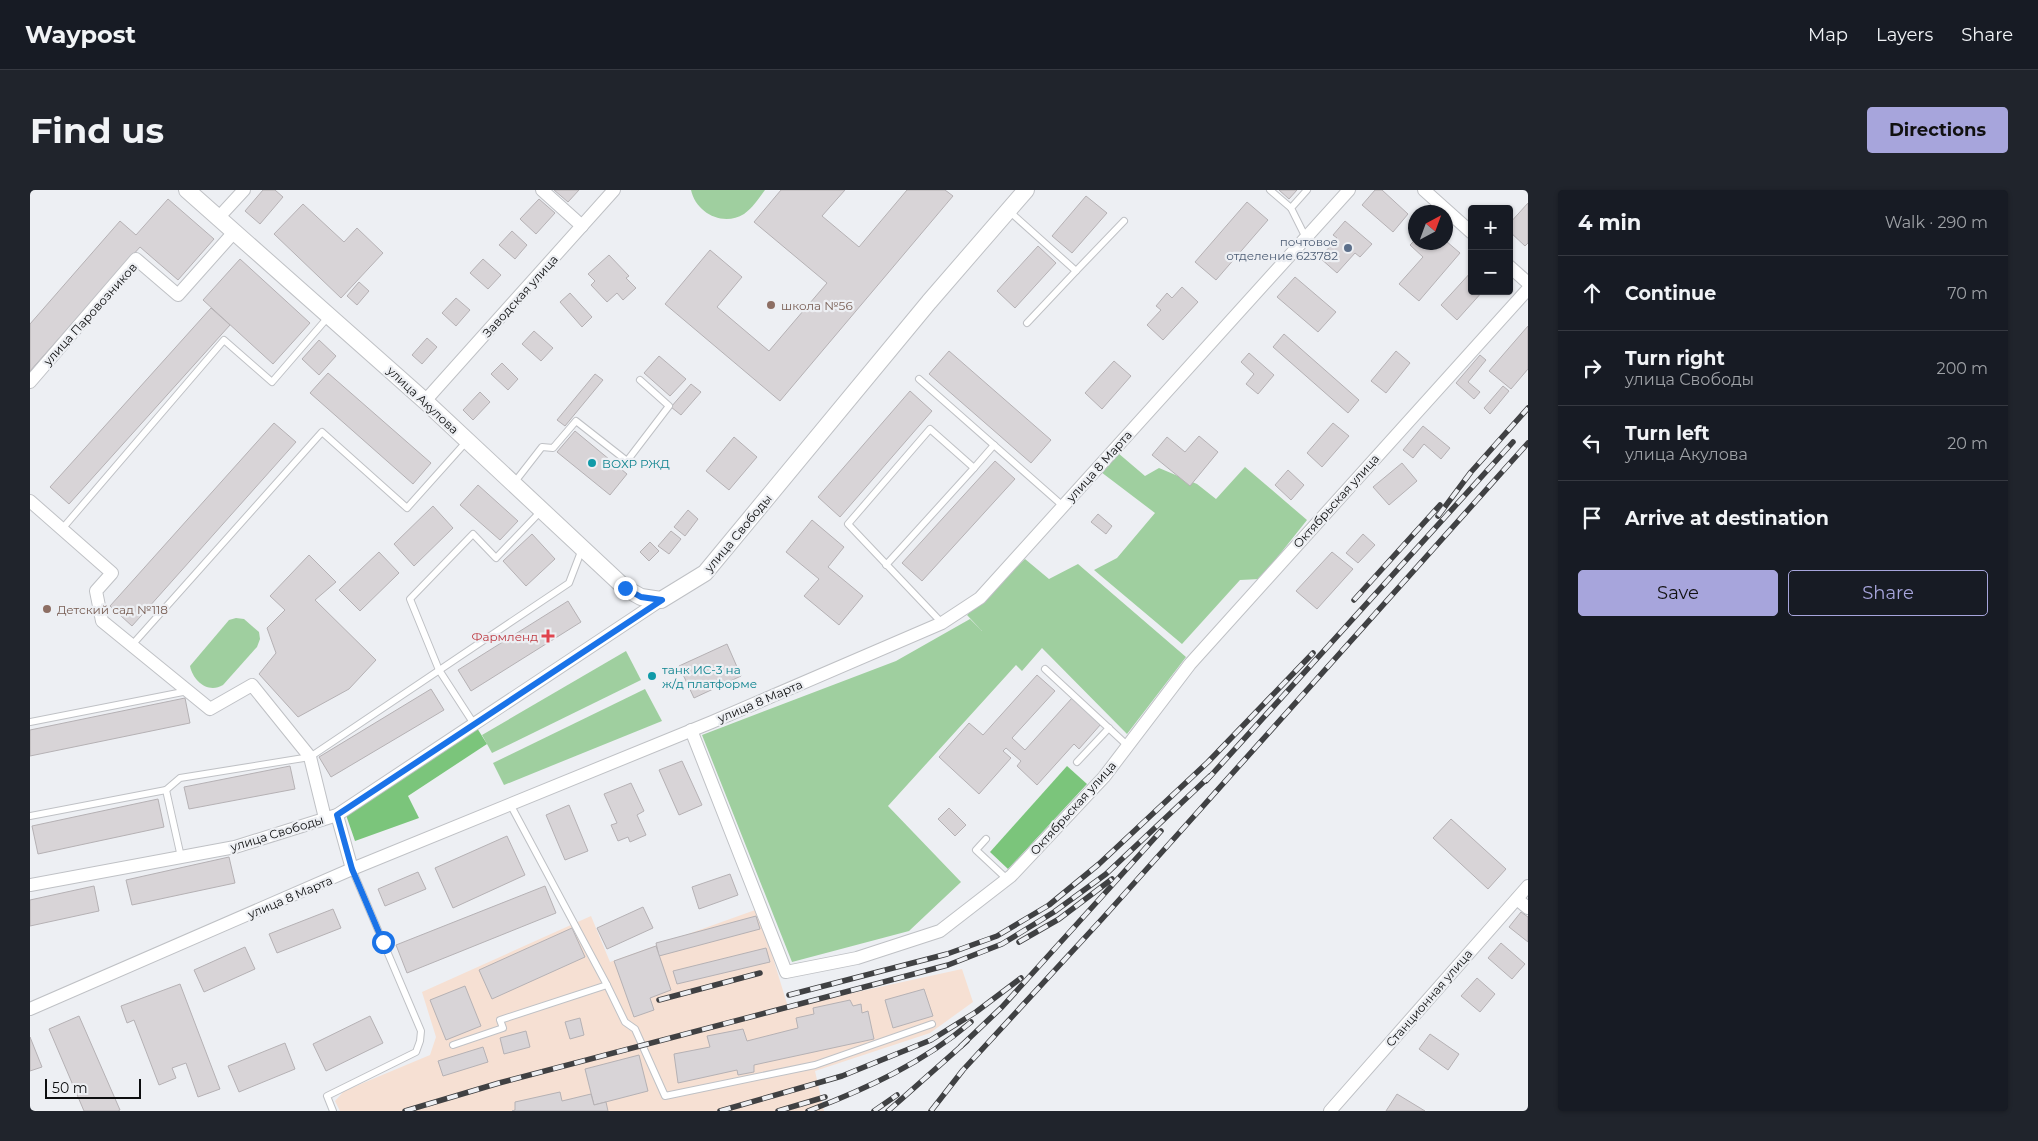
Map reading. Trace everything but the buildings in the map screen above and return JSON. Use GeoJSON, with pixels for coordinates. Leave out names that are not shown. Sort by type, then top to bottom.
{"type":"FeatureCollection","features":[{"type":"Feature","properties":{"kind":"street","name":"улица Акулова"},"geometry":{"type":"LineString","coordinates":[[187,190],[425,401],[625,588],[641,597],[662,600]]}},
{"type":"Feature","properties":{"kind":"street"},"geometry":{"type":"LineString","coordinates":[[219,218],[244,190]]}},
{"type":"Feature","properties":{"kind":"street"},"geometry":{"type":"LineString","coordinates":[[542,190],[582,226]]}},
{"type":"Feature","properties":{"kind":"street","name":"Заводская улица"},"geometry":{"type":"LineString","coordinates":[[425,401],[614,190]]}},
{"type":"Feature","properties":{"kind":"street","name":"улица Свободы"},"geometry":{"type":"LineString","coordinates":[[30,885],[235,846],[331,816],[706,573],[930,302],[1026,190]]}},
{"type":"Feature","properties":{"kind":"street","name":"улица 8 Марта"},"geometry":{"type":"LineString","coordinates":[[30,1010],[352,869],[691,730],[942,623],[980,598],[1349,190]]}},
{"type":"Feature","properties":{"kind":"street"},"geometry":{"type":"LineString","coordinates":[[1424,190],[1468,229]]}},
{"type":"Feature","properties":{"kind":"street","name":"улица Паровозников"},"geometry":{"type":"LineString","coordinates":[[30,382],[136,259],[178,295],[235,231]]}},
{"type":"Feature","properties":{"kind":"street"},"geometry":{"type":"LineString","coordinates":[[1513,270],[1528,283]]}},
{"type":"Feature","properties":{"kind":"street","name":"Октябрьская улица"},"geometry":{"type":"LineString","coordinates":[[691,730],[786,972],[856,958],[940,931],[1008,878],[1104,778],[1190,664],[1528,289]]}},
{"type":"Feature","properties":{"kind":"street"},"geometry":{"type":"LineString","coordinates":[[30,501],[112,573],[96,591],[102,621],[210,709],[252,685],[310,756],[352,869]]}},
{"type":"Feature","properties":{"kind":"street","name":"Станционная улица"},"geometry":{"type":"LineString","coordinates":[[1330,1111],[1528,886]]}},
{"type":"Feature","properties":{"kind":"street"},"geometry":{"type":"LineString","coordinates":[[1516,899],[1528,908]]}},
{"type":"Feature","properties":{"kind":"lane"},"geometry":{"type":"LineString","coordinates":[[1270,190],[1291,208],[1306,238]]}},
{"type":"Feature","properties":{"kind":"lane"},"geometry":{"type":"LineString","coordinates":[[1291,208],[1307,190]]}},
{"type":"Feature","properties":{"kind":"lane"},"geometry":{"type":"LineString","coordinates":[[1008,210],[1076,271]]}},
{"type":"Feature","properties":{"kind":"lane"},"geometry":{"type":"LineString","coordinates":[[1027,323],[1124,221]]}},
{"type":"Feature","properties":{"kind":"lane"},"geometry":{"type":"LineString","coordinates":[[62,529],[224,340],[272,382],[330,315]]}},
{"type":"Feature","properties":{"kind":"lane"},"geometry":{"type":"LineString","coordinates":[[513,484],[542,448],[553,448],[576,421],[627,461],[669,406],[640,380]]}},
{"type":"Feature","properties":{"kind":"lane"},"geometry":{"type":"LineString","coordinates":[[919,380],[1063,506]]}},
{"type":"Feature","properties":{"kind":"lane"},"geometry":{"type":"LineString","coordinates":[[942,623],[848,524],[930,429],[974,468]]}},
{"type":"Feature","properties":{"kind":"lane"},"geometry":{"type":"LineString","coordinates":[[132,645],[322,432],[407,508],[467,441]]}},
{"type":"Feature","properties":{"kind":"lane"},"geometry":{"type":"LineString","coordinates":[[886,566],[994,445]]}},
{"type":"Feature","properties":{"kind":"lane"},"geometry":{"type":"LineString","coordinates":[[474,724],[439,670],[410,599],[473,534],[496,558],[541,510]]}},
{"type":"Feature","properties":{"kind":"lane"},"geometry":{"type":"LineString","coordinates":[[30,816],[166,790],[180,778],[310,756],[569,583],[583,548]]}},
{"type":"Feature","properties":{"kind":"lane"},"geometry":{"type":"LineString","coordinates":[[1046,669],[1128,746]]}},
{"type":"Feature","properties":{"kind":"lane"},"geometry":{"type":"LineString","coordinates":[[30,722],[188,691]]}},
{"type":"Feature","properties":{"kind":"lane"},"geometry":{"type":"LineString","coordinates":[[1078,762],[1109,728]]}},
{"type":"Feature","properties":{"kind":"lane"},"geometry":{"type":"LineString","coordinates":[[166,790],[181,857]]}},
{"type":"Feature","properties":{"kind":"lane"},"geometry":{"type":"LineString","coordinates":[[510,804],[607,984],[624,1022],[635,1028],[665,1096],[815,1065],[932,1024]]}},
{"type":"Feature","properties":{"kind":"lane"},"geometry":{"type":"LineString","coordinates":[[986,839],[976,850],[1008,878]]}},
{"type":"Feature","properties":{"kind":"lane"},"geometry":{"type":"LineString","coordinates":[[333,1111],[327,1096],[416,1052],[420,1042],[421,1031],[352,869]]}},
{"type":"Feature","properties":{"kind":"lane"},"geometry":{"type":"LineString","coordinates":[[453,1045],[503,1028],[500,1020],[607,984]]}},
{"type":"Feature","properties":{"kind":"shaded area"},"geometry":{"type":"Polygon","coordinates":[[[758,909],[788,1007],[962,969],[973,1002],[930,1033],[815,1071],[824,1111],[340,1111],[335,1101],[344,1091],[430,1055],[436,1037],[422,992],[591,916],[610,962],[758,909]]]}},
{"type":"Feature","properties":{"kind":"green space"},"geometry":{"type":"Polygon","coordinates":[[[691,190],[765,190],[747,212],[736,218],[728,219],[711,216],[704,211],[698,205],[691,190]]]}},
{"type":"Feature","properties":{"kind":"green space"},"geometry":{"type":"Polygon","coordinates":[[[1118,453],[1145,476],[1159,468],[1197,484],[1216,499],[1245,467],[1307,520],[1260,579],[1240,580],[1182,644],[1094,570],[1117,558],[1155,513],[1101,472],[1118,453]]]}},
{"type":"Feature","properties":{"kind":"green space"},"geometry":{"type":"Polygon","coordinates":[[[1025,559],[1049,579],[1078,564],[1186,657],[1127,734],[1042,648],[1022,671],[1016,665],[888,806],[961,882],[909,931],[792,962],[702,735],[896,661],[970,619],[982,631],[967,615],[1025,559]]]}},
{"type":"Feature","properties":{"kind":"green space"},"geometry":{"type":"Polygon","coordinates":[[[236,618],[244,619],[259,632],[260,639],[257,647],[223,685],[212,688],[207,687],[194,677],[190,666],[229,620],[236,618]]]}},
{"type":"Feature","properties":{"kind":"green space"},"geometry":{"type":"Polygon","coordinates":[[[626,651],[641,680],[492,753],[482,735],[626,651]]]}},
{"type":"Feature","properties":{"kind":"green space"},"geometry":{"type":"Polygon","coordinates":[[[645,689],[662,721],[504,785],[493,763],[645,689]]]}},
{"type":"Feature","properties":{"kind":"green space"},"geometry":{"type":"Polygon","coordinates":[[[477,728],[487,744],[408,796],[419,818],[355,841],[346,815],[477,728]]]}},
{"type":"Feature","properties":{"kind":"green space"},"geometry":{"type":"Polygon","coordinates":[[[1067,766],[1087,784],[1008,869],[990,852],[1067,766]]]}},
{"type":"Feature","properties":{"kind":"railway"},"geometry":{"type":"LineString","coordinates":[[1438,516],[1471,472],[1528,408]]}},
{"type":"Feature","properties":{"kind":"railway"},"geometry":{"type":"LineString","coordinates":[[1206,781],[1513,442]]}},
{"type":"Feature","properties":{"kind":"railway"},"geometry":{"type":"LineString","coordinates":[[931,1111],[963,1070],[1102,919],[1528,443]]}},
{"type":"Feature","properties":{"kind":"railway"},"geometry":{"type":"LineString","coordinates":[[1354,600],[1440,505]]}},
{"type":"Feature","properties":{"kind":"railway"},"geometry":{"type":"LineString","coordinates":[[789,995],[947,954],[997,936],[1049,905],[1099,864],[1208,762],[1313,653]]}},
{"type":"Feature","properties":{"kind":"railway"},"geometry":{"type":"LineString","coordinates":[[405,1111],[499,1083],[948,965],[1002,944],[1054,912],[1106,874],[1210,776]]}},
{"type":"Feature","properties":{"kind":"railway"},"geometry":{"type":"LineString","coordinates":[[961,1046],[1002,1007],[1161,831]]}},
{"type":"Feature","properties":{"kind":"railway"},"geometry":{"type":"LineString","coordinates":[[1019,942],[1059,919],[1112,879]]}},
{"type":"Feature","properties":{"kind":"railway"},"geometry":{"type":"LineString","coordinates":[[659,1000],[760,973]]}},
{"type":"Feature","properties":{"kind":"railway"},"geometry":{"type":"LineString","coordinates":[[720,1111],[842,1076],[931,1040],[976,1012],[1021,978]]}},
{"type":"Feature","properties":{"kind":"railway"},"geometry":{"type":"LineString","coordinates":[[808,1111],[851,1094],[893,1074],[953,1037],[971,1022]]}},
{"type":"Feature","properties":{"kind":"railway"},"geometry":{"type":"LineString","coordinates":[[888,1111],[967,1041]]}},
{"type":"Feature","properties":{"kind":"railway"},"geometry":{"type":"LineString","coordinates":[[874,1111],[897,1095]]}},
{"type":"Feature","properties":{"kind":"railway"},"geometry":{"type":"LineString","coordinates":[[778,1111],[825,1097]]}},
{"type":"Feature","properties":{"kind":"place","name":"почтовое отделение 623782"},"geometry":{"type":"Point","coordinates":[1348,248]}},
{"type":"Feature","properties":{"kind":"place","name":"школа №56"},"geometry":{"type":"Point","coordinates":[771,305]}},
{"type":"Feature","properties":{"kind":"place","name":"ВОХР РЖД"},"geometry":{"type":"Point","coordinates":[592,463]}},
{"type":"Feature","properties":{"kind":"place","name":"Детский сад №118"},"geometry":{"type":"Point","coordinates":[47,609]}},
{"type":"Feature","properties":{"kind":"place","name":"Фармленд"},"geometry":{"type":"Point","coordinates":[548,636]}},
{"type":"Feature","properties":{"kind":"place","name":"танк ИС-3 на ж/д платформе"},"geometry":{"type":"Point","coordinates":[652,676]}},
{"type":"Feature","properties":{"kind":"route"},"geometry":{"type":"LineString","coordinates":[[383,942],[352,869],[337,815],[662,600],[641,597],[625,588]]}}]}
